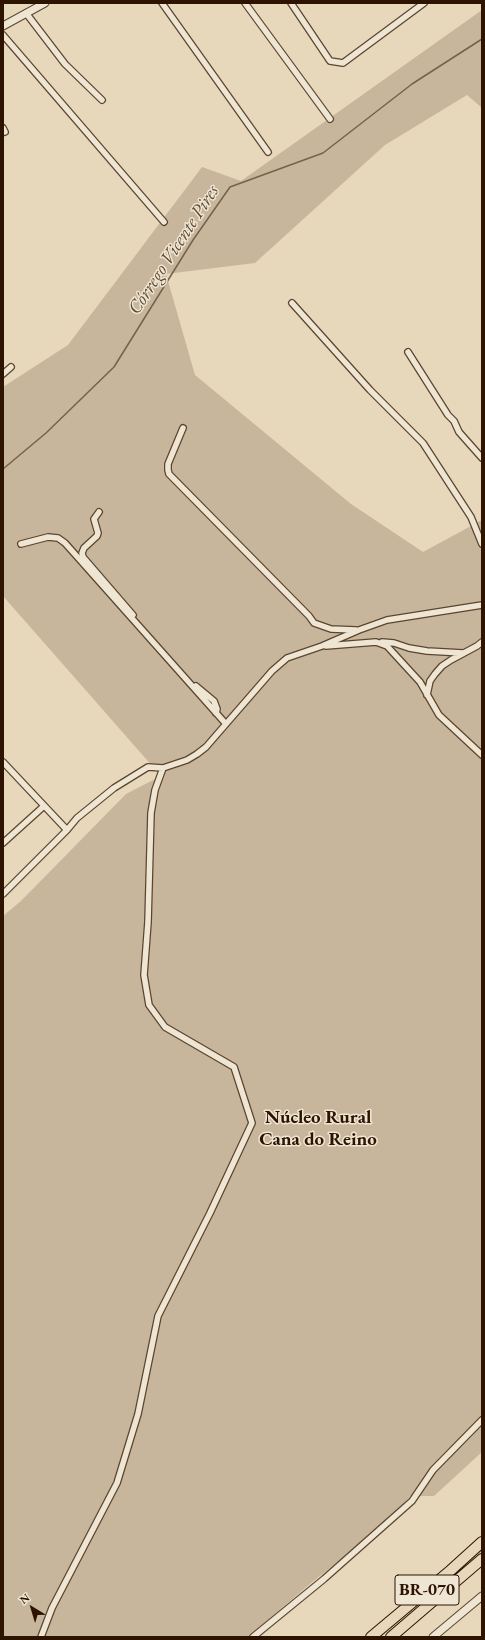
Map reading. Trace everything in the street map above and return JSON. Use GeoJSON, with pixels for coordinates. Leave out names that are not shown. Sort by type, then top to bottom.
{"type":"FeatureCollection","features":[{"type":"Feature","properties":{"kind":"highway","name":"BR-070"},"geometry":{"type":"LineString","coordinates":[[371,1637],[482,1542]]}},
{"type":"Feature","properties":{"kind":"highway","name":"BR-070"},"geometry":{"type":"LineString","coordinates":[[391,1637],[482,1559]]}},
{"type":"Feature","properties":{"kind":"street"},"geometry":{"type":"LineString","coordinates":[[3,26],[43,3]]}},
{"type":"Feature","properties":{"kind":"street"},"geometry":{"type":"LineString","coordinates":[[162,3],[268,152]]}},
{"type":"Feature","properties":{"kind":"street"},"geometry":{"type":"LineString","coordinates":[[245,3],[330,119]]}},
{"type":"Feature","properties":{"kind":"street"},"geometry":{"type":"LineString","coordinates":[[291,3],[330,61],[343,63],[424,3]]}},
{"type":"Feature","properties":{"kind":"street"},"geometry":{"type":"LineString","coordinates":[[26,13],[65,64],[102,100]]}},
{"type":"Feature","properties":{"kind":"street"},"geometry":{"type":"LineString","coordinates":[[3,35],[164,222]]}},
{"type":"Feature","properties":{"kind":"street"},"geometry":{"type":"LineString","coordinates":[[292,303],[370,390],[423,442],[471,517],[482,544]]}},
{"type":"Feature","properties":{"kind":"street"},"geometry":{"type":"LineString","coordinates":[[408,352],[448,416],[454,421],[459,432],[482,458]]}},
{"type":"Feature","properties":{"kind":"street"},"geometry":{"type":"LineString","coordinates":[[3,374],[11,367]]}},
{"type":"Feature","properties":{"kind":"street"},"geometry":{"type":"LineString","coordinates":[[183,428],[168,464],[169,474],[309,616],[314,623],[332,629],[359,630]]}},
{"type":"Feature","properties":{"kind":"street"},"geometry":{"type":"LineString","coordinates":[[100,512],[94,519],[98,533],[97,536],[84,548],[82,553],[83,558],[198,688],[214,701],[217,709],[216,713]]}},
{"type":"Feature","properties":{"kind":"street"},"geometry":{"type":"LineString","coordinates":[[22,544],[48,536],[58,538],[65,543],[226,724]]}},
{"type":"Feature","properties":{"kind":"street"},"geometry":{"type":"LineString","coordinates":[[3,894],[77,818],[114,788],[148,768],[163,768],[197,754],[206,747],[272,671],[287,658],[322,646],[387,620],[482,605]]}},
{"type":"Feature","properties":{"kind":"street"},"geometry":{"type":"LineString","coordinates":[[322,646],[341,646],[376,642],[394,643],[409,648],[427,651],[463,654]]}},
{"type":"Feature","properties":{"kind":"street"},"geometry":{"type":"LineString","coordinates":[[376,642],[386,646],[401,660],[420,682],[440,715],[482,756]]}},
{"type":"Feature","properties":{"kind":"street"},"geometry":{"type":"LineString","coordinates":[[427,695],[430,681],[434,674],[450,660],[478,646],[482,642]]}},
{"type":"Feature","properties":{"kind":"street"},"geometry":{"type":"LineString","coordinates":[[3,762],[66,830]]}},
{"type":"Feature","properties":{"kind":"street"},"geometry":{"type":"LineString","coordinates":[[41,1637],[52,1608],[116,1482],[138,1414],[158,1316],[210,1213],[252,1123],[234,1068],[165,1028],[150,1005],[144,975],[148,922],[151,813],[155,790],[163,768]]}},
{"type":"Feature","properties":{"kind":"street"},"geometry":{"type":"LineString","coordinates":[[3,843],[44,806]]}},
{"type":"Feature","properties":{"kind":"street"},"geometry":{"type":"LineString","coordinates":[[253,1637],[324,1578],[412,1501],[433,1470],[482,1420]]}},
{"type":"Feature","properties":{"kind":"street"},"geometry":{"type":"LineString","coordinates":[[433,1637],[481,1599]]}},
{"type":"Feature","properties":{"kind":"shaded area"},"geometry":{"type":"Polygon","coordinates":[[[482,10],[482,108],[467,95],[385,145],[255,263],[166,274],[195,375],[351,504],[423,552],[482,520],[482,1452],[434,1496],[410,1496],[399,1509],[345,1556],[248,1637],[3,1637],[3,916],[21,901],[126,794],[161,776],[3,596],[3,387],[68,345],[202,167],[241,181],[482,10]]]}},
{"type":"Feature","properties":{"kind":"waterway","name":"Córrego Vicente Pires"},"geometry":{"type":"LineString","coordinates":[[3,469],[46,433],[114,367],[193,240],[230,187],[323,153],[412,84],[482,39]]}},
{"type":"Feature","properties":{"kind":"district","name":"Núcleo Rural Cana do Reino"},"geometry":{"type":"Point","coordinates":[318,1129]}}]}
